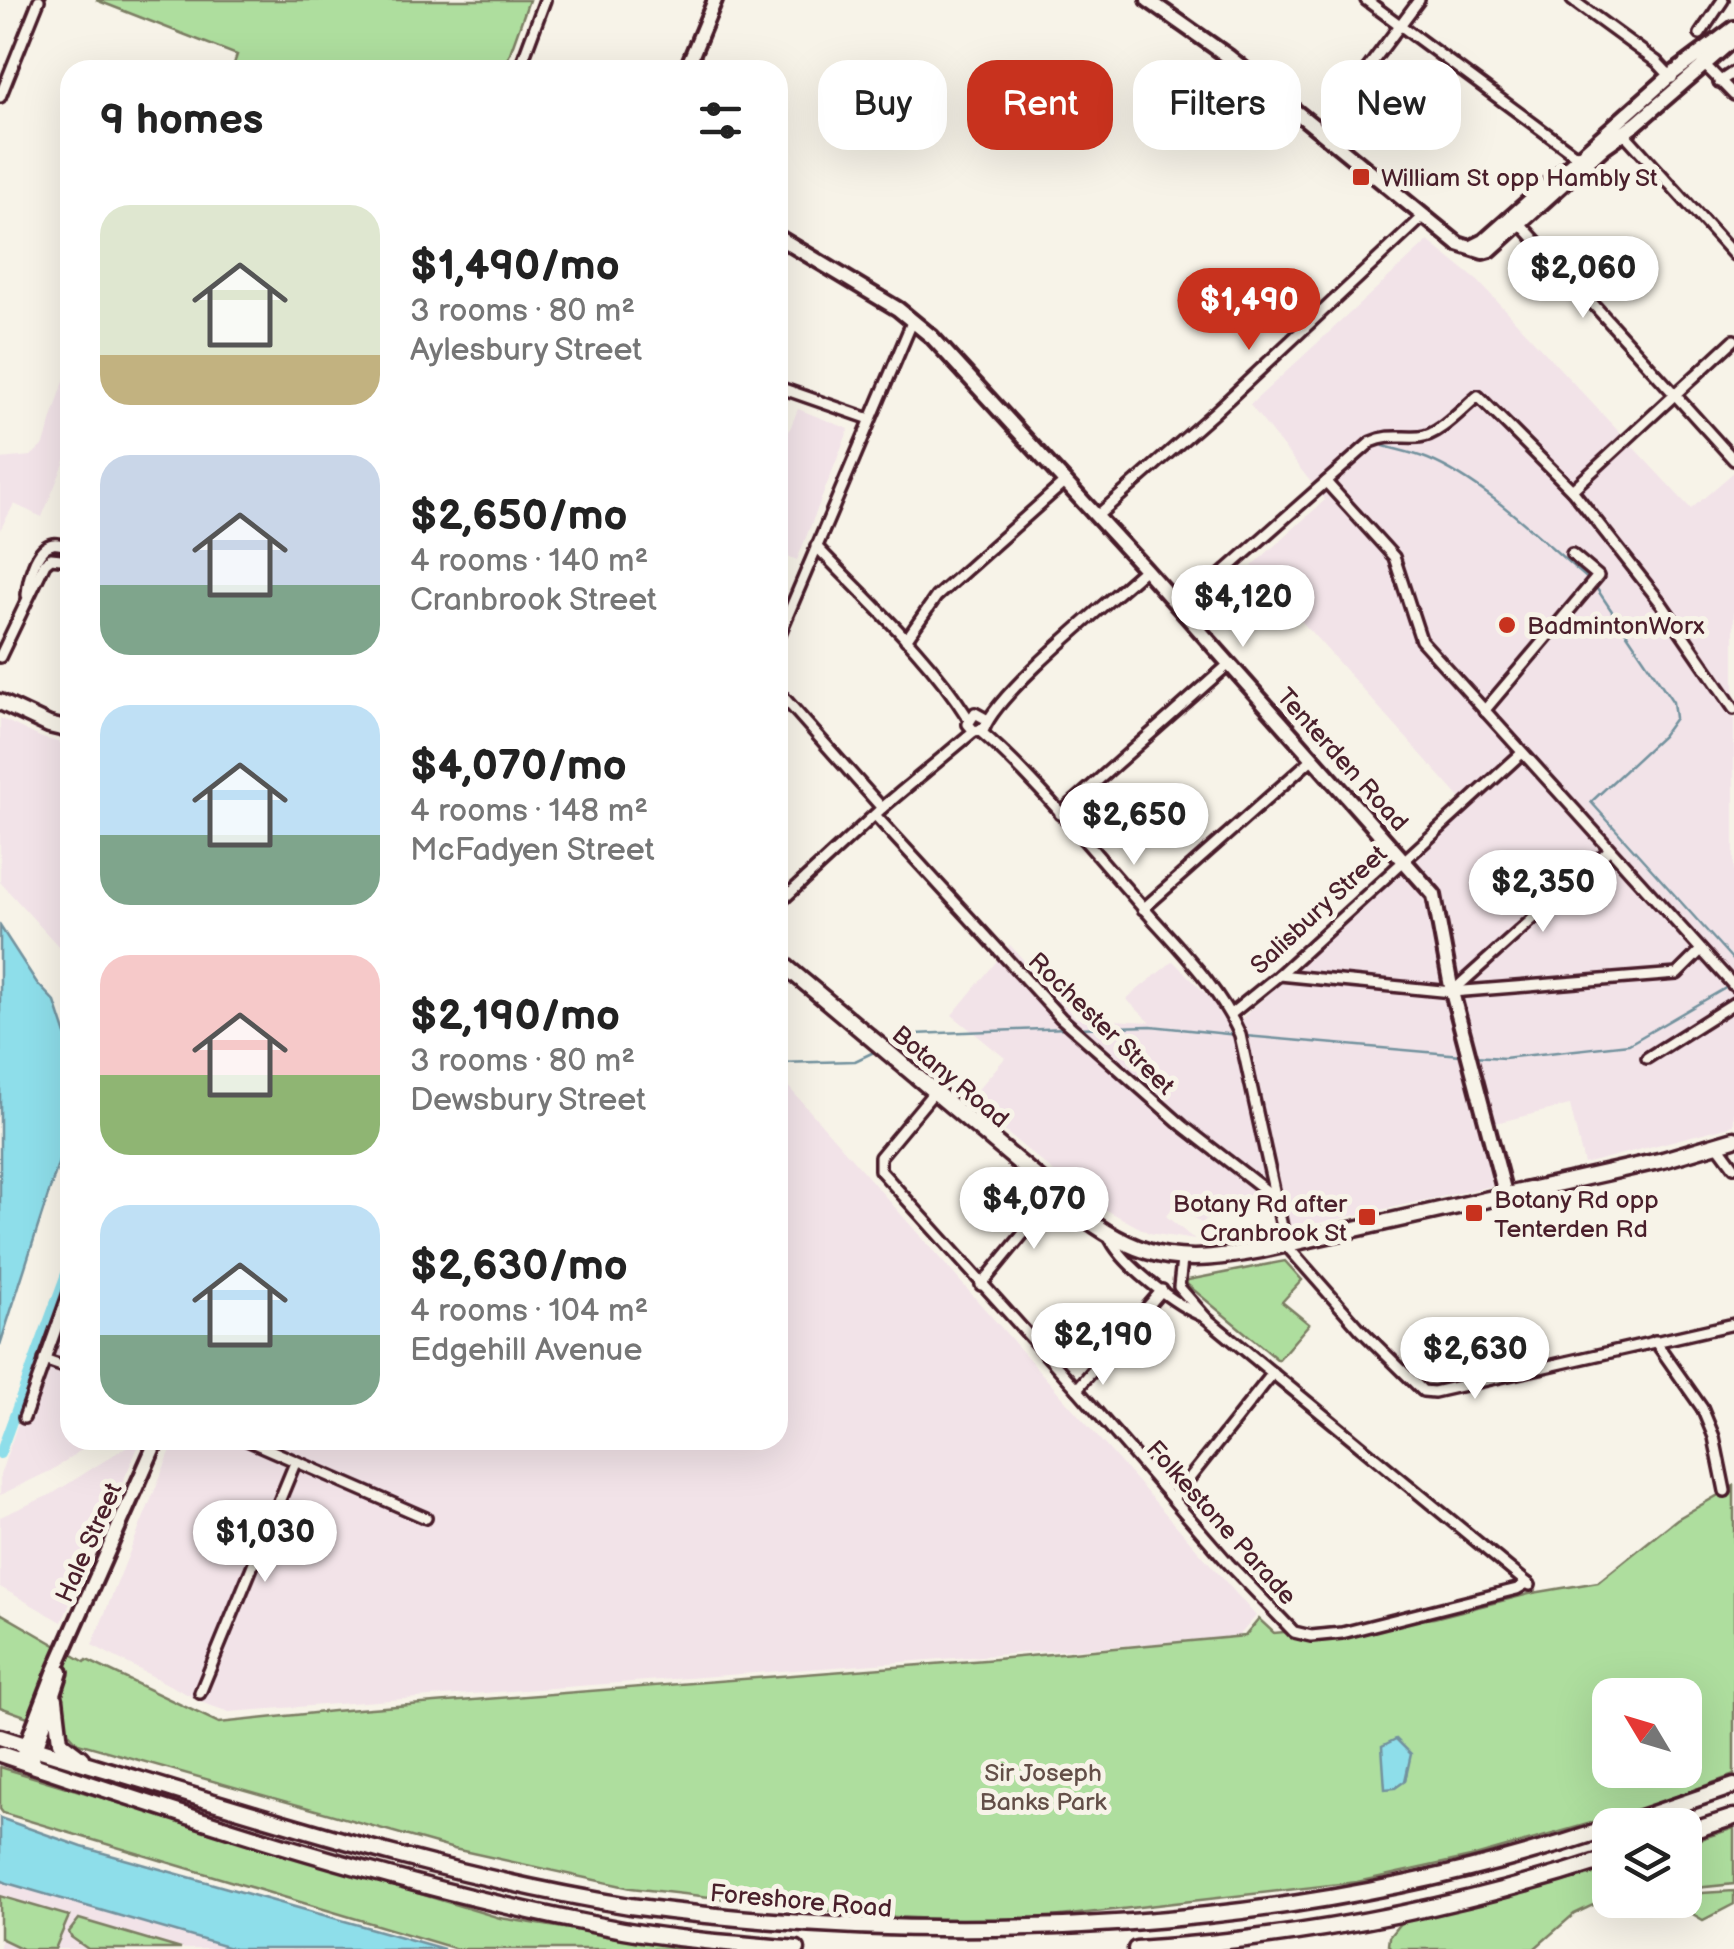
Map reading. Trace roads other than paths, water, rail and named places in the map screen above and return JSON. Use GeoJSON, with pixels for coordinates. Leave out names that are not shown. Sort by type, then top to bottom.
{"type":"FeatureCollection","features":[{"type":"Feature","properties":{"kind":"main road"},"geometry":{"type":"LineString","coordinates":[[0,702],[60,727]]}},
{"type":"Feature","properties":{"kind":"main road","name":"Botany Road"},"geometry":{"type":"LineString","coordinates":[[788,968],[1110,1236],[1142,1251],[1182,1260],[1286,1245],[1506,1197],[1734,1139]]}},
{"type":"Feature","properties":{"kind":"main road"},"geometry":{"type":"LineString","coordinates":[[55,1698],[62,1746],[95,1765]]}},
{"type":"Feature","properties":{"kind":"main road","name":"Foreshore Road"},"geometry":{"type":"LineString","coordinates":[[0,1737],[451,1869],[629,1906],[872,1930],[1025,1931],[1168,1922],[1278,1908],[1480,1867],[1592,1833]]}},
{"type":"Feature","properties":{"kind":"main road","name":"Foreshore Road"},"geometry":{"type":"LineString","coordinates":[[0,1754],[326,1859],[446,1892],[626,1930],[797,1949]]}},
{"type":"Feature","properties":{"kind":"main road"},"geometry":{"type":"LineString","coordinates":[[1670,1808],[1734,1786]]}},
{"type":"Feature","properties":{"kind":"main road"},"geometry":{"type":"LineString","coordinates":[[1702,1828],[1734,1817]]}},
{"type":"Feature","properties":{"kind":"main road"},"geometry":{"type":"LineString","coordinates":[[1136,1949],[1281,1935],[1404,1912],[1592,1863]]}},
{"type":"Feature","properties":{"kind":"street"},"geometry":{"type":"LineString","coordinates":[[0,97],[39,0]]}},
{"type":"Feature","properties":{"kind":"street"},"geometry":{"type":"LineString","coordinates":[[523,60],[545,0]]}},
{"type":"Feature","properties":{"kind":"street"},"geometry":{"type":"LineString","coordinates":[[1148,0],[1230,57],[1458,244],[1472,247],[1517,219],[1620,129],[1680,88],[1734,28]]}},
{"type":"Feature","properties":{"kind":"street"},"geometry":{"type":"LineString","coordinates":[[1366,0],[1582,160]]}},
{"type":"Feature","properties":{"kind":"street"},"geometry":{"type":"LineString","coordinates":[[1320,132],[1419,0]]}},
{"type":"Feature","properties":{"kind":"street"},"geometry":{"type":"LineString","coordinates":[[1572,0],[1671,75],[1680,88]]}},
{"type":"Feature","properties":{"kind":"street"},"geometry":{"type":"LineString","coordinates":[[1700,34],[1723,0]]}},
{"type":"Feature","properties":{"kind":"street"},"geometry":{"type":"LineString","coordinates":[[690,60],[713,1]]}},
{"type":"Feature","properties":{"kind":"street"},"geometry":{"type":"LineString","coordinates":[[1620,129],[1671,75],[1734,39]]}},
{"type":"Feature","properties":{"kind":"street"},"geometry":{"type":"LineString","coordinates":[[1701,61],[1734,96]]}},
{"type":"Feature","properties":{"kind":"street"},"geometry":{"type":"LineString","coordinates":[[1719,82],[1734,72]]}},
{"type":"Feature","properties":{"kind":"street"},"geometry":{"type":"LineString","coordinates":[[1620,129],[1734,255]]}},
{"type":"Feature","properties":{"kind":"street"},"geometry":{"type":"LineString","coordinates":[[1098,516],[1424,216]]}},
{"type":"Feature","properties":{"kind":"street"},"geometry":{"type":"LineString","coordinates":[[1517,219],[1734,460]]}},
{"type":"Feature","properties":{"kind":"street","name":"Tenterden Road"},"geometry":{"type":"LineString","coordinates":[[788,243],[912,320],[1098,516],[1434,895],[1452,992],[1506,1197]]}},
{"type":"Feature","properties":{"kind":"street"},"geometry":{"type":"LineString","coordinates":[[788,614],[912,320]]}},
{"type":"Feature","properties":{"kind":"street"},"geometry":{"type":"LineString","coordinates":[[1572,490],[1734,340]]}},
{"type":"Feature","properties":{"kind":"street"},"geometry":{"type":"LineString","coordinates":[[788,390],[870,419]]}},
{"type":"Feature","properties":{"kind":"street"},"geometry":{"type":"LineString","coordinates":[[1181,610],[1371,442],[1387,435],[1431,434],[1478,396],[1572,490],[1661,603],[1734,709]]}},
{"type":"Feature","properties":{"kind":"street"},"geometry":{"type":"LineString","coordinates":[[906,640],[936,597],[1066,481]]}},
{"type":"Feature","properties":{"kind":"street"},"geometry":{"type":"LineString","coordinates":[[1326,482],[1394,557],[1421,640],[1734,986]]}},
{"type":"Feature","properties":{"kind":"street"},"geometry":{"type":"LineString","coordinates":[[28,598],[28,583],[47,546],[60,546]]}},
{"type":"Feature","properties":{"kind":"street"},"geometry":{"type":"LineString","coordinates":[[816,546],[906,640],[1231,1014],[1240,1035],[1286,1245],[1360,1328],[1423,1390],[1434,1392],[1734,1324]]}},
{"type":"Feature","properties":{"kind":"street"},"geometry":{"type":"LineString","coordinates":[[1484,711],[1598,576],[1572,554]]}},
{"type":"Feature","properties":{"kind":"street"},"geometry":{"type":"LineString","coordinates":[[0,657],[51,558],[60,559]]}},
{"type":"Feature","properties":{"kind":"street"},"geometry":{"type":"LineString","coordinates":[[788,895],[1145,569]]}},
{"type":"Feature","properties":{"kind":"street"},"geometry":{"type":"LineString","coordinates":[[1060,814],[1228,665]]}},
{"type":"Feature","properties":{"kind":"street","name":"Rochester Street"},"geometry":{"type":"LineString","coordinates":[[788,703],[1060,1018],[1183,1126],[1276,1199]]}},
{"type":"Feature","properties":{"kind":"street","name":"Salisbury Street"},"geometry":{"type":"LineString","coordinates":[[1231,1014],[1522,753]]}},
{"type":"Feature","properties":{"kind":"street"},"geometry":{"type":"LineString","coordinates":[[1143,909],[1312,759]]}},
{"type":"Feature","properties":{"kind":"street"},"geometry":{"type":"LineString","coordinates":[[1452,992],[1609,850]]}},
{"type":"Feature","properties":{"kind":"street"},"geometry":{"type":"LineString","coordinates":[[1279,974],[1452,992],[1677,974],[1701,950]]}},
{"type":"Feature","properties":{"kind":"street"},"geometry":{"type":"LineString","coordinates":[[1647,1058],[1734,1003]]}},
{"type":"Feature","properties":{"kind":"street","name":"Folkestone Parade"},"geometry":{"type":"LineString","coordinates":[[934,1092],[880,1157],[880,1170],[1294,1632],[1311,1636],[1342,1633],[1528,1584],[1272,1373]]}},
{"type":"Feature","properties":{"kind":"street"},"geometry":{"type":"LineString","coordinates":[[1717,1144],[1734,1167]]}},
{"type":"Feature","properties":{"kind":"street"},"geometry":{"type":"LineString","coordinates":[[981,1285],[1056,1194]]}},
{"type":"Feature","properties":{"kind":"street"},"geometry":{"type":"LineString","coordinates":[[1110,1236],[1116,1250],[1162,1290],[1190,1312],[1206,1318]]}},
{"type":"Feature","properties":{"kind":"street"},"geometry":{"type":"LineString","coordinates":[[1173,1499],[1272,1373],[1206,1318],[1180,1287],[1182,1260]]}},
{"type":"Feature","properties":{"kind":"street"},"geometry":{"type":"LineString","coordinates":[[1078,1389],[1162,1290]]}},
{"type":"Feature","properties":{"kind":"street"},"geometry":{"type":"LineString","coordinates":[[24,1418],[60,1317]]}},
{"type":"Feature","properties":{"kind":"street"},"geometry":{"type":"LineString","coordinates":[[1654,1341],[1702,1408],[1714,1437],[1725,1491]]}},
{"type":"Feature","properties":{"kind":"street"},"geometry":{"type":"LineString","coordinates":[[44,1360],[60,1366]]}},
{"type":"Feature","properties":{"kind":"street","name":"Hale Street"},"geometry":{"type":"LineString","coordinates":[[26,1763],[63,1657],[153,1450]]}},
{"type":"Feature","properties":{"kind":"street"},"geometry":{"type":"LineString","coordinates":[[269,1450],[426,1518]]}},
{"type":"Feature","properties":{"kind":"street"},"geometry":{"type":"LineString","coordinates":[[200,1692],[295,1462]]}},
{"type":"Feature","properties":{"kind":"street","name":"Hale Street"},"geometry":{"type":"LineString","coordinates":[[31,1748],[55,1698],[63,1657]]}},
{"type":"Feature","properties":{"kind":"water"},"geometry":{"type":"Polygon","coordinates":[[[0,926],[37,983],[55,1002],[60,1017],[60,1158],[0,1345],[0,926]]]}},
{"type":"Feature","properties":{"kind":"water"},"geometry":{"type":"Polygon","coordinates":[[[1396,1739],[1411,1754],[1405,1781],[1385,1789],[1382,1746],[1396,1739]]]}},
{"type":"Feature","properties":{"kind":"water"},"geometry":{"type":"Polygon","coordinates":[[[0,1818],[82,1847],[444,1949],[234,1949],[7,1883],[0,1880],[0,1818]]]}},
{"type":"Feature","properties":{"kind":"waterway"},"geometry":{"type":"LineString","coordinates":[[1384,446],[1428,459],[1470,482],[1589,580]]}},
{"type":"Feature","properties":{"kind":"waterway"},"geometry":{"type":"LineString","coordinates":[[1595,586],[1673,702],[1675,718],[1662,736],[1591,802],[1734,961]]}},
{"type":"Feature","properties":{"kind":"waterway"},"geometry":{"type":"LineString","coordinates":[[1474,1056],[1504,1058],[1629,1044],[1729,986]]}},
{"type":"Feature","properties":{"kind":"waterway"},"geometry":{"type":"LineString","coordinates":[[1075,1028],[1151,1026],[1237,1035]]}},
{"type":"Feature","properties":{"kind":"waterway"},"geometry":{"type":"LineString","coordinates":[[888,1046],[914,1034],[1067,1028]]}},
{"type":"Feature","properties":{"kind":"waterway"},"geometry":{"type":"LineString","coordinates":[[1245,1036],[1461,1055]]}},
{"type":"Feature","properties":{"kind":"waterway"},"geometry":{"type":"LineString","coordinates":[[788,1063],[855,1061],[876,1051]]}},
{"type":"Feature","properties":{"kind":"waterway"},"geometry":{"type":"LineString","coordinates":[[0,1454],[60,1290]]}},
{"type":"Feature","properties":{"kind":"place","name":"William St opp Hambly St"},"geometry":{"type":"Point","coordinates":[1361,177]}},
{"type":"Feature","properties":{"kind":"place","name":"BadmintonWorx"},"geometry":{"type":"Point","coordinates":[1507,625]}},
{"type":"Feature","properties":{"kind":"place","name":"Botany Rd opp Tenterden Rd"},"geometry":{"type":"Point","coordinates":[1474,1213]}},
{"type":"Feature","properties":{"kind":"place","name":"Botany Rd after Cranbrook St"},"geometry":{"type":"Point","coordinates":[1367,1217]}},
{"type":"Feature","properties":{"kind":"park label","name":"Sir Joseph Banks Park"},"geometry":{"type":"Point","coordinates":[1043,1786]}}]}
